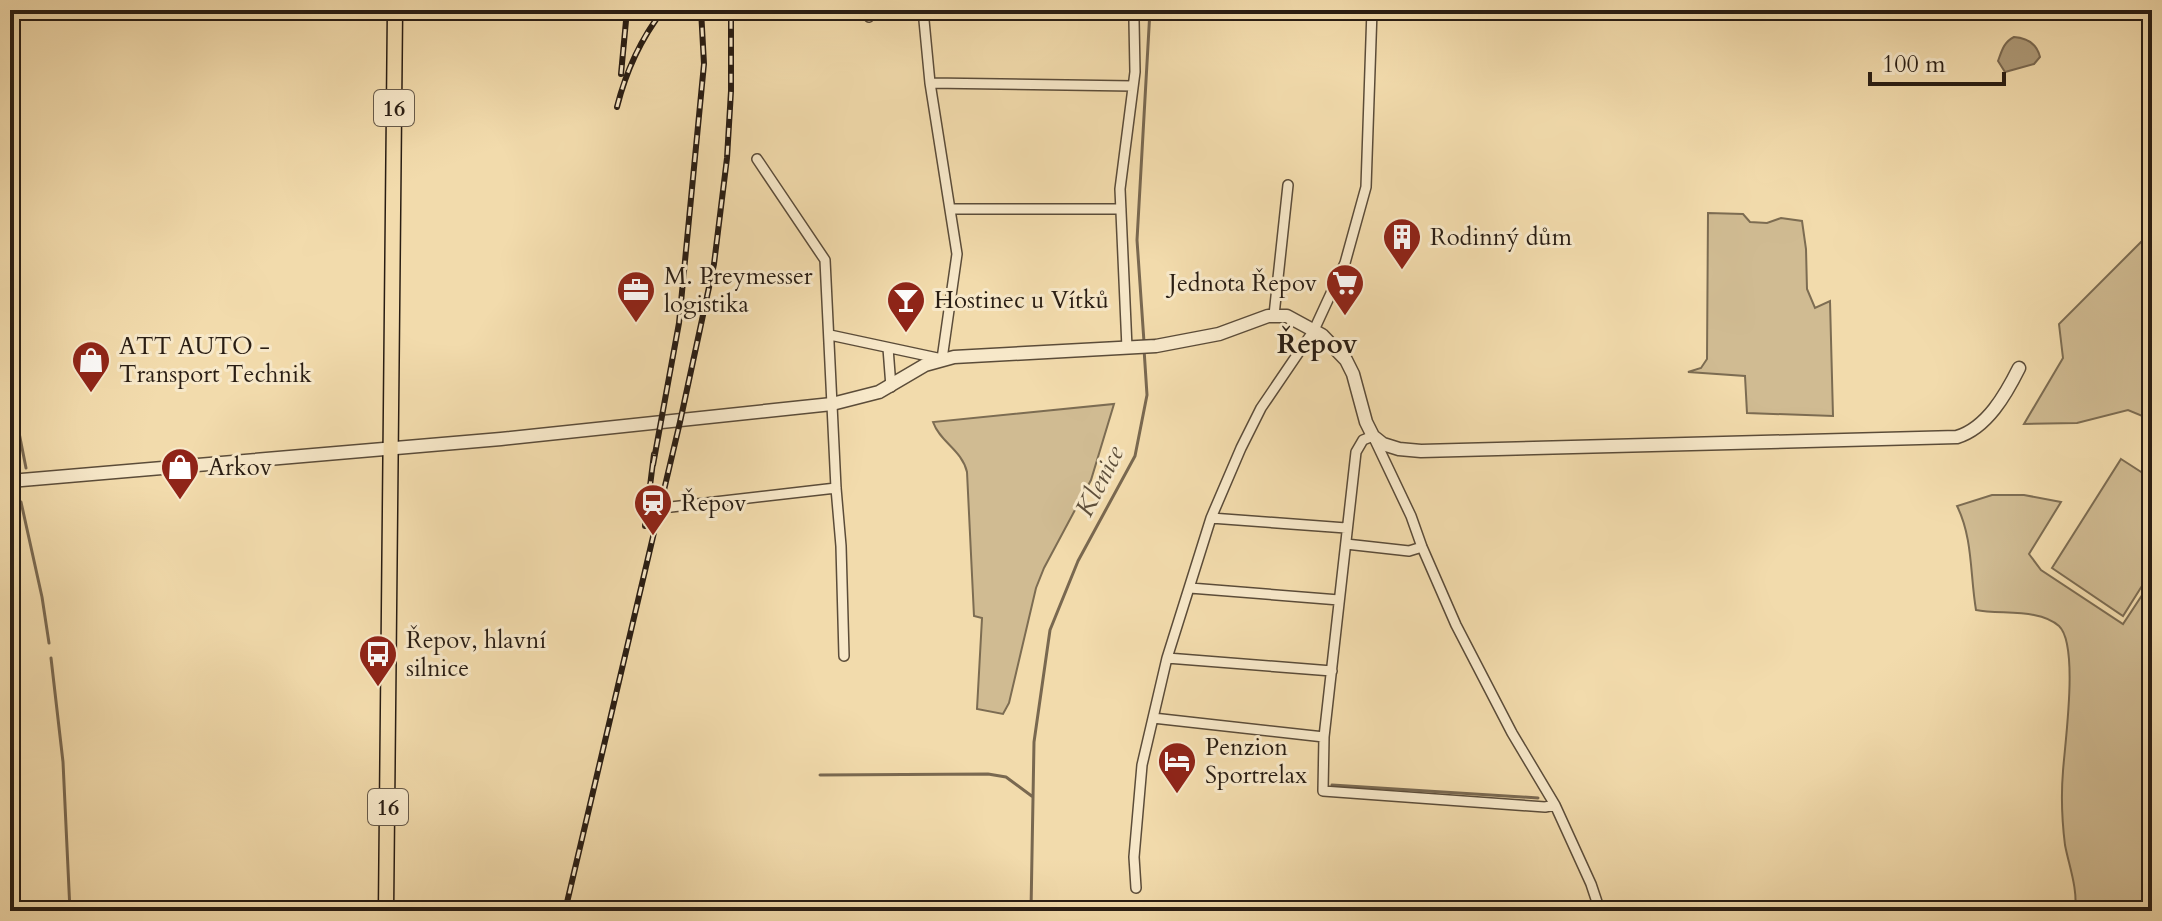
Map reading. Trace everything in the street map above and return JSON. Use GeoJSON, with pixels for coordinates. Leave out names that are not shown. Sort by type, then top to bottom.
{"type":"FeatureCollection","features":[{"type":"Feature","properties":{"kind":"main road","name":"16"},"geometry":{"type":"LineString","coordinates":[[386,911],[395,10]]}},
{"type":"Feature","properties":{"kind":"street"},"geometry":{"type":"LineString","coordinates":[[923,10],[930,83],[957,254],[942,359]]}},
{"type":"Feature","properties":{"kind":"street"},"geometry":{"type":"LineString","coordinates":[[1136,888],[1134,857],[1142,765],[1167,658],[1211,518],[1261,408],[1314,330],[1345,263],[1366,187],[1372,10]]}},
{"type":"Feature","properties":{"kind":"street"},"geometry":{"type":"LineString","coordinates":[[1130,348],[1120,189],[1133,86],[1134,21]]}},
{"type":"Feature","properties":{"kind":"street"},"geometry":{"type":"LineString","coordinates":[[930,83],[1133,86]]}},
{"type":"Feature","properties":{"kind":"street"},"geometry":{"type":"LineString","coordinates":[[757,159],[825,260],[844,656]]}},
{"type":"Feature","properties":{"kind":"street"},"geometry":{"type":"LineString","coordinates":[[1274,315],[1288,185]]}},
{"type":"Feature","properties":{"kind":"street"},"geometry":{"type":"LineString","coordinates":[[952,209],[1121,209]]}},
{"type":"Feature","properties":{"kind":"street"},"geometry":{"type":"LineString","coordinates":[[830,335],[942,359],[1156,346],[1219,334],[1274,315],[1287,316],[1314,330],[1336,348],[1350,366],[1366,422],[1411,516],[1456,625],[1512,733],[1555,805],[1600,911]]}},
{"type":"Feature","properties":{"kind":"street"},"geometry":{"type":"LineString","coordinates":[[888,348],[891,387]]}},
{"type":"Feature","properties":{"kind":"street"},"geometry":{"type":"LineString","coordinates":[[10,481],[670,423],[832,404],[863,398],[891,387],[925,365],[942,359]]}},
{"type":"Feature","properties":{"kind":"street"},"geometry":{"type":"LineString","coordinates":[[1373,436],[1383,444],[1399,449],[1438,451],[1957,437],[1971,431],[1992,411],[2019,368]]}},
{"type":"Feature","properties":{"kind":"street"},"geometry":{"type":"LineString","coordinates":[[1373,436],[1363,440],[1356,452],[1324,737],[1323,791],[1545,807],[1555,805]]}},
{"type":"Feature","properties":{"kind":"street"},"geometry":{"type":"LineString","coordinates":[[671,507],[836,488]]}},
{"type":"Feature","properties":{"kind":"street"},"geometry":{"type":"LineString","coordinates":[[1211,518],[1346,528]]}},
{"type":"Feature","properties":{"kind":"street"},"geometry":{"type":"LineString","coordinates":[[1346,544],[1409,551],[1422,547]]}},
{"type":"Feature","properties":{"kind":"street"},"geometry":{"type":"LineString","coordinates":[[1190,588],[1339,600]]}},
{"type":"Feature","properties":{"kind":"street"},"geometry":{"type":"LineString","coordinates":[[1167,658],[1332,671]]}},
{"type":"Feature","properties":{"kind":"street"},"geometry":{"type":"LineString","coordinates":[[1153,718],[1324,737]]}},
{"type":"Feature","properties":{"kind":"shaded area"},"geometry":{"type":"Polygon","coordinates":[[[2014,37],[2031,42],[2040,57],[2034,64],[2005,72],[1998,61],[2006,44],[2014,37]]]}},
{"type":"Feature","properties":{"kind":"shaded area"},"geometry":{"type":"Polygon","coordinates":[[[1708,213],[1743,214],[1750,222],[1767,223],[1781,218],[1802,221],[1807,289],[1815,308],[1830,301],[1833,416],[1747,413],[1745,376],[1688,372],[1701,368],[1707,359],[1708,213]]]}},
{"type":"Feature","properties":{"kind":"shaded area"},"geometry":{"type":"Polygon","coordinates":[[[2152,231],[2152,420],[2128,410],[2077,423],[2024,424],[2063,358],[2059,324],[2152,231]]]}},
{"type":"Feature","properties":{"kind":"shaded area"},"geometry":{"type":"Polygon","coordinates":[[[1114,404],[1091,480],[1036,588],[1009,703],[1003,714],[977,709],[982,618],[974,616],[967,472],[961,458],[933,422],[1114,404]]]}},
{"type":"Feature","properties":{"kind":"shaded area"},"geometry":{"type":"Polygon","coordinates":[[[2121,459],[2152,479],[2152,570],[2123,616],[2052,568],[2121,459]]]}},
{"type":"Feature","properties":{"kind":"shaded area"},"geometry":{"type":"Polygon","coordinates":[[[1992,495],[2024,495],[2061,502],[2029,554],[2041,570],[2123,624],[2152,580],[2152,911],[2075,911],[2062,808],[2070,673],[2065,636],[2051,620],[2031,614],[1976,610],[1968,544],[1957,506],[1992,495]]]}},
{"type":"Feature","properties":{"kind":"waterway","name":"Klenice"},"geometry":{"type":"LineString","coordinates":[[1144,342],[1137,240],[1150,10]]}},
{"type":"Feature","properties":{"kind":"waterway","name":"Klenice"},"geometry":{"type":"LineString","coordinates":[[1031,911],[1034,742],[1050,630],[1078,561],[1135,456],[1147,395],[1144,349]]}},
{"type":"Feature","properties":{"kind":"waterway"},"geometry":{"type":"LineString","coordinates":[[10,387],[26,468]]}},
{"type":"Feature","properties":{"kind":"waterway"},"geometry":{"type":"LineString","coordinates":[[21,502],[49,643]]}},
{"type":"Feature","properties":{"kind":"waterway"},"geometry":{"type":"LineString","coordinates":[[51,658],[63,762],[70,911]]}},
{"type":"Feature","properties":{"kind":"waterway"},"geometry":{"type":"LineString","coordinates":[[820,775],[988,774],[1006,777],[1033,797]]}},
{"type":"Feature","properties":{"kind":"waterway"},"geometry":{"type":"LineString","coordinates":[[1332,785],[1538,798]]}},
{"type":"Feature","properties":{"kind":"railway"},"geometry":{"type":"LineString","coordinates":[[621,74],[627,10]]}},
{"type":"Feature","properties":{"kind":"railway"},"geometry":{"type":"LineString","coordinates":[[617,107],[635,56],[663,10]]}},
{"type":"Feature","properties":{"kind":"railway"},"geometry":{"type":"LineString","coordinates":[[653,465],[679,323],[704,64],[701,10]]}},
{"type":"Feature","properties":{"kind":"railway"},"geometry":{"type":"LineString","coordinates":[[565,911],[714,264],[727,158],[731,10]]}},
{"type":"Feature","properties":{"kind":"railway"},"geometry":{"type":"LineString","coordinates":[[645,526],[654,454]]}},
{"type":"Feature","properties":{"kind":"place","name":"Rodinný dům"},"geometry":{"type":"Point","coordinates":[1402,271]}},
{"type":"Feature","properties":{"kind":"place","name":"Jednota Řepov"},"geometry":{"type":"Point","coordinates":[1345,317]}},
{"type":"Feature","properties":{"kind":"place","name":"M. Preymesser logistika"},"geometry":{"type":"Point","coordinates":[636,324]}},
{"type":"Feature","properties":{"kind":"place","name":"Hostinec u Vítků"},"geometry":{"type":"Point","coordinates":[906,334]}},
{"type":"Feature","properties":{"kind":"place","name":"ATT AUTO - Transport Technik"},"geometry":{"type":"Point","coordinates":[91,394]}},
{"type":"Feature","properties":{"kind":"place","name":"Arkov"},"geometry":{"type":"Point","coordinates":[180,501]}},
{"type":"Feature","properties":{"kind":"place","name":"Řepov"},"geometry":{"type":"Point","coordinates":[653,537]}},
{"type":"Feature","properties":{"kind":"place","name":"Řepov, hlavní silnice"},"geometry":{"type":"Point","coordinates":[378,688]}},
{"type":"Feature","properties":{"kind":"place","name":"Penzion Sportrelax"},"geometry":{"type":"Point","coordinates":[1177,795]}},
{"type":"Feature","properties":{"kind":"district","name":"Řepov"},"geometry":{"type":"Point","coordinates":[1317,343]}}]}
